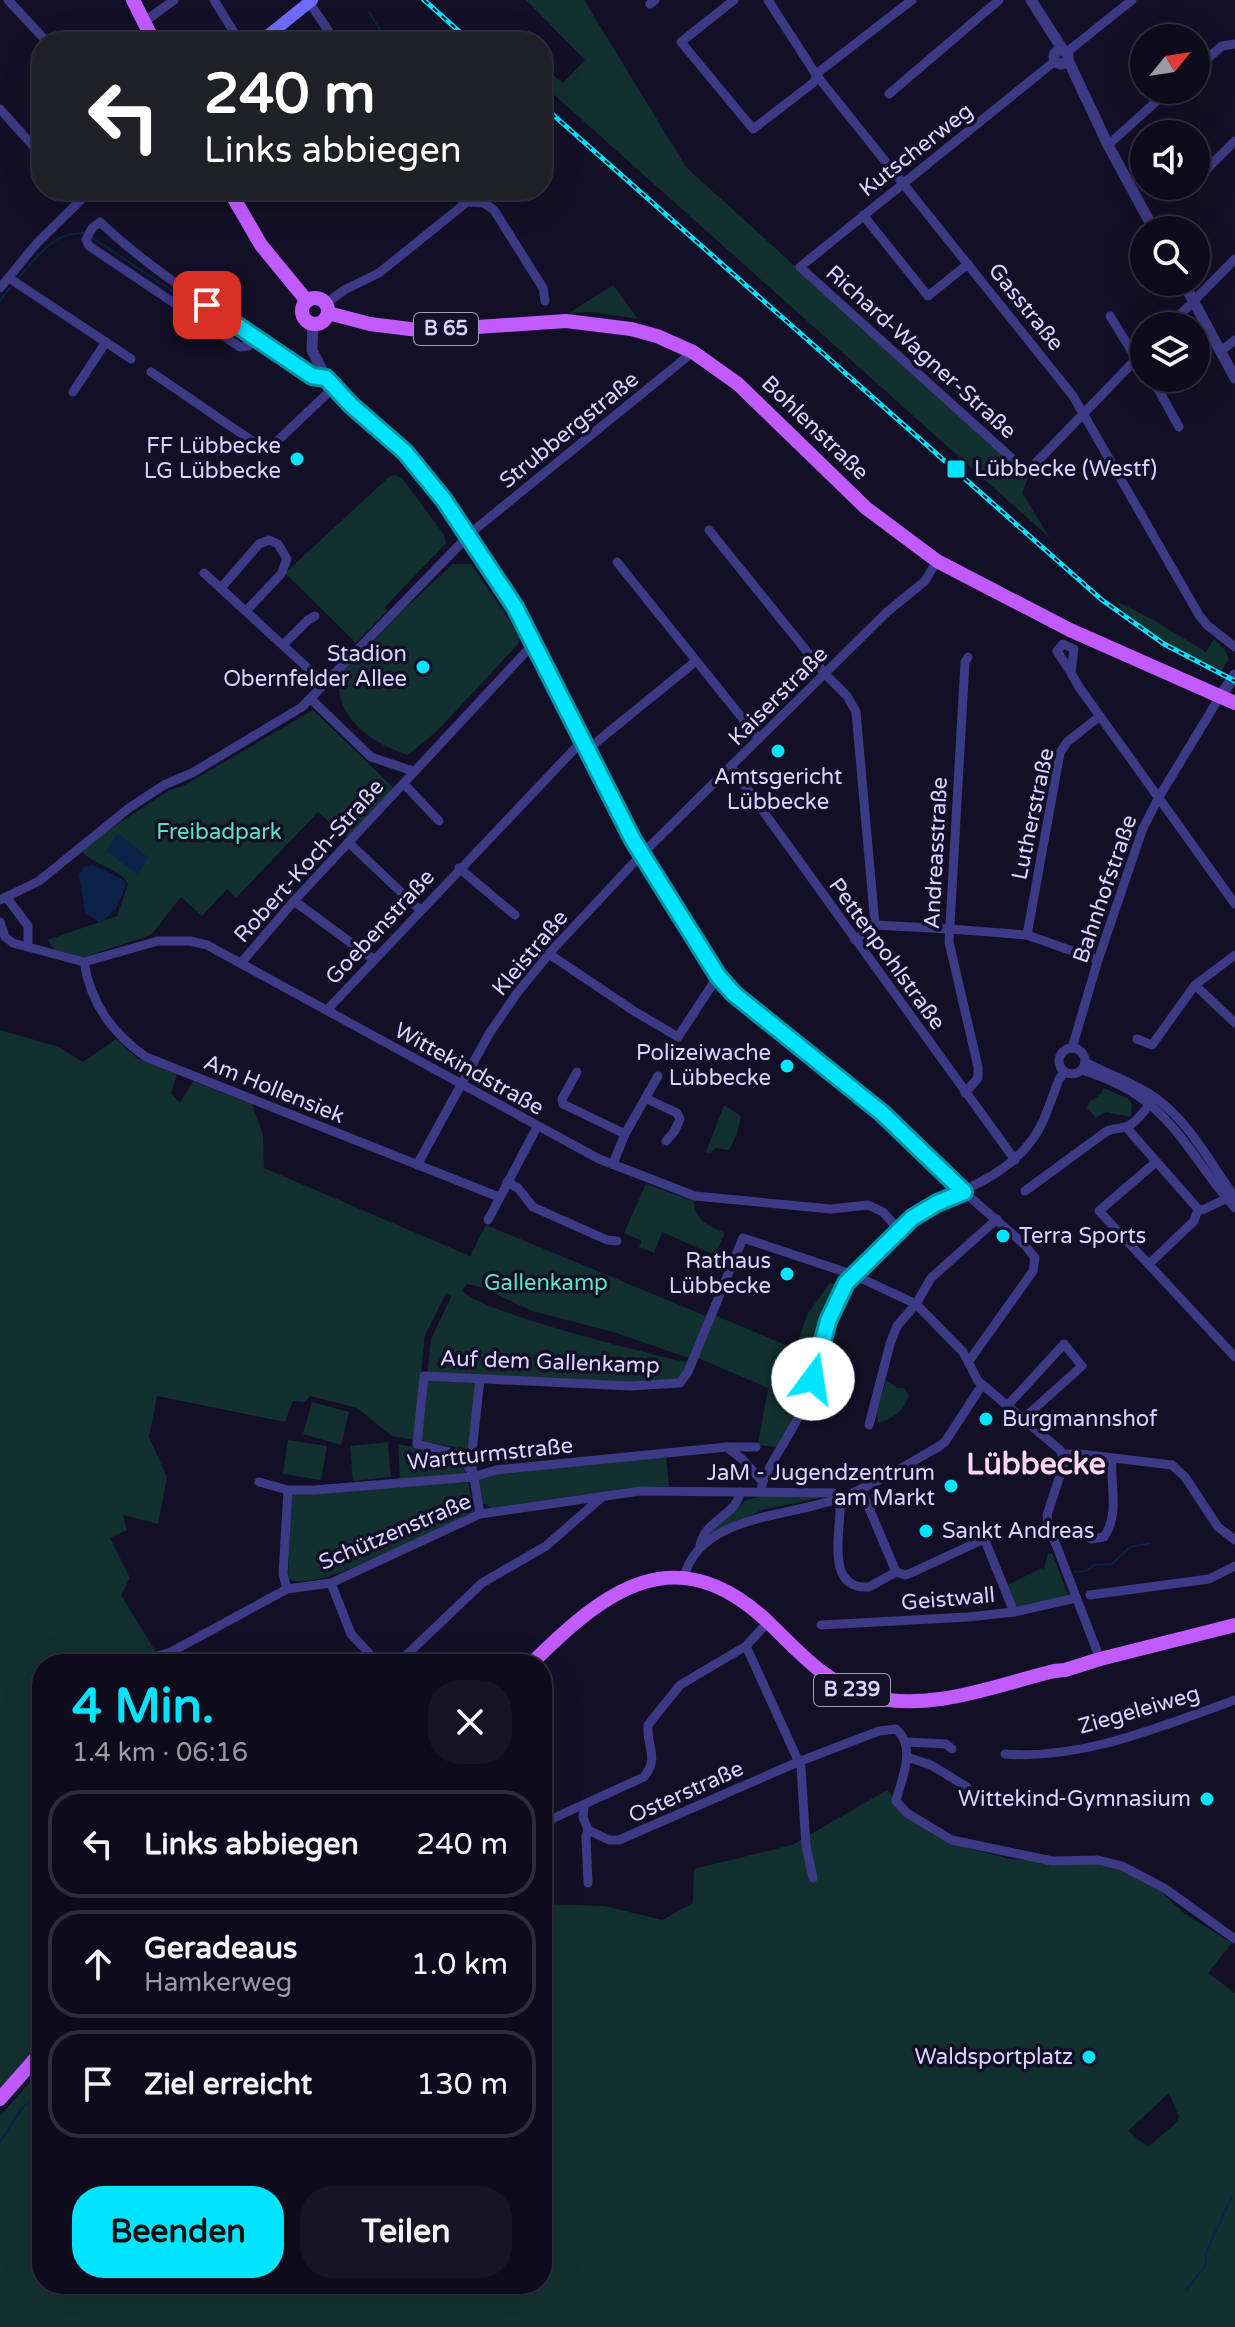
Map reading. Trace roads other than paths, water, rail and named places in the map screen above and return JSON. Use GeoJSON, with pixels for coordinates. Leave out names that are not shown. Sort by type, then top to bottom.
{"type":"FeatureCollection","features":[{"type":"Feature","properties":{"kind":"main road"},"geometry":{"type":"LineString","coordinates":[[133,0],[149,32]]}},
{"type":"Feature","properties":{"kind":"main road"},"geometry":{"type":"LineString","coordinates":[[272,32],[310,1]]}},
{"type":"Feature","properties":{"kind":"main road"},"geometry":{"type":"LineString","coordinates":[[235,200],[266,252],[307,301]]}},
{"type":"Feature","properties":{"kind":"main road"},"geometry":{"type":"LineString","coordinates":[[317,298],[327,308],[321,323],[313,324],[303,316],[307,301],[317,298]]}},
{"type":"Feature","properties":{"kind":"main road","name":"Bohlenstraße"},"geometry":{"type":"LineString","coordinates":[[327,308],[370,324],[410,329],[566,321],[657,336],[693,352],[738,384],[866,508],[937,561],[1056,623],[1235,703]]}},
{"type":"Feature","properties":{"kind":"main road","name":"B 239"},"geometry":{"type":"LineString","coordinates":[[542,1654],[582,1617],[618,1593],[653,1579],[684,1577],[706,1581],[729,1591],[768,1622],[807,1661],[839,1683],[886,1700],[913,1702],[947,1697],[1065,1670],[1235,1625]]}},
{"type":"Feature","properties":{"kind":"main road"},"geometry":{"type":"LineString","coordinates":[[0,2099],[32,2062]]}},
{"type":"Feature","properties":{"kind":"street"},"geometry":{"type":"LineString","coordinates":[[8,0],[38,32]]}},
{"type":"Feature","properties":{"kind":"street"},"geometry":{"type":"LineString","coordinates":[[144,22],[174,0]]}},
{"type":"Feature","properties":{"kind":"street"},"geometry":{"type":"LineString","coordinates":[[214,0],[234,32]]}},
{"type":"Feature","properties":{"kind":"street"},"geometry":{"type":"LineString","coordinates":[[734,0],[681,42],[753,129],[813,83],[820,71],[912,0]]}},
{"type":"Feature","properties":{"kind":"street","name":"Gasstraße"},"geometry":{"type":"LineString","coordinates":[[768,0],[817,76],[1085,412],[1199,615],[1235,647]]}},
{"type":"Feature","properties":{"kind":"street"},"geometry":{"type":"LineString","coordinates":[[889,94],[999,0]]}},
{"type":"Feature","properties":{"kind":"street"},"geometry":{"type":"LineString","coordinates":[[1031,0],[1146,216]]}},
{"type":"Feature","properties":{"kind":"street","name":"Kutscherweg"},"geometry":{"type":"LineString","coordinates":[[800,267],[1132,0]]}},
{"type":"Feature","properties":{"kind":"street"},"geometry":{"type":"LineString","coordinates":[[310,1],[330,32]]}},
{"type":"Feature","properties":{"kind":"street"},"geometry":{"type":"LineString","coordinates":[[1210,56],[1222,46],[1235,44]]}},
{"type":"Feature","properties":{"kind":"street"},"geometry":{"type":"LineString","coordinates":[[1108,145],[1153,104]]}},
{"type":"Feature","properties":{"kind":"street"},"geometry":{"type":"LineString","coordinates":[[0,109],[32,145]]}},
{"type":"Feature","properties":{"kind":"street"},"geometry":{"type":"LineString","coordinates":[[1210,166],[1235,141]]}},
{"type":"Feature","properties":{"kind":"street"},"geometry":{"type":"LineString","coordinates":[[0,288],[37,243],[80,200]]}},
{"type":"Feature","properties":{"kind":"street"},"geometry":{"type":"LineString","coordinates":[[327,308],[346,289],[379,273],[467,202],[484,203],[494,210],[543,288],[545,301]]}},
{"type":"Feature","properties":{"kind":"street"},"geometry":{"type":"LineString","coordinates":[[863,215],[928,296],[968,264]]}},
{"type":"Feature","properties":{"kind":"street"},"geometry":{"type":"LineString","coordinates":[[256,339],[248,346],[240,347],[89,246],[86,240],[92,228],[100,222],[134,254],[312,376],[330,383]]}},
{"type":"Feature","properties":{"kind":"street"},"geometry":{"type":"LineString","coordinates":[[1183,312],[1235,259]]}},
{"type":"Feature","properties":{"kind":"street","name":"Richard-Wagner-Straße"},"geometry":{"type":"LineString","coordinates":[[800,267],[1027,472],[1085,412]]}},
{"type":"Feature","properties":{"kind":"street"},"geometry":{"type":"LineString","coordinates":[[9,278],[131,359]]}},
{"type":"Feature","properties":{"kind":"street"},"geometry":{"type":"LineString","coordinates":[[1190,296],[1235,378]]}},
{"type":"Feature","properties":{"kind":"street"},"geometry":{"type":"LineString","coordinates":[[1110,316],[1130,348]]}},
{"type":"Feature","properties":{"kind":"street"},"geometry":{"type":"LineString","coordinates":[[313,324],[312,350],[330,383],[405,452],[444,500],[515,607],[641,855],[718,976],[734,994],[882,1113],[1035,1258],[1033,1271],[969,1361]]}},
{"type":"Feature","properties":{"kind":"street"},"geometry":{"type":"LineString","coordinates":[[1221,351],[1235,340]]}},
{"type":"Feature","properties":{"kind":"street"},"geometry":{"type":"LineString","coordinates":[[73,392],[106,342]]}},
{"type":"Feature","properties":{"kind":"street","name":"Strubbergstraße"},"geometry":{"type":"LineString","coordinates":[[4,899],[39,881],[106,825],[152,793],[288,717],[311,699],[468,536],[693,352]]}},
{"type":"Feature","properties":{"kind":"street"},"geometry":{"type":"LineString","coordinates":[[1085,412],[1130,369]]}},
{"type":"Feature","properties":{"kind":"street"},"geometry":{"type":"LineString","coordinates":[[151,372],[264,449],[270,448],[330,383]]}},
{"type":"Feature","properties":{"kind":"street"},"geometry":{"type":"LineString","coordinates":[[1160,392],[1179,427]]}},
{"type":"Feature","properties":{"kind":"street"},"geometry":{"type":"LineString","coordinates":[[709,530],[825,674],[847,696],[856,712],[875,925]]}},
{"type":"Feature","properties":{"kind":"street"},"geometry":{"type":"LineString","coordinates":[[221,588],[259,544],[269,540],[278,544],[287,559],[281,574],[246,611]]}},
{"type":"Feature","properties":{"kind":"street","name":"Kaiserstraße"},"geometry":{"type":"LineString","coordinates":[[641,855],[887,612],[925,581],[937,561]]}},
{"type":"Feature","properties":{"kind":"street"},"geometry":{"type":"LineString","coordinates":[[617,562],[759,739]]}},
{"type":"Feature","properties":{"kind":"street"},"geometry":{"type":"LineString","coordinates":[[204,573],[325,684]]}},
{"type":"Feature","properties":{"kind":"street"},"geometry":{"type":"LineString","coordinates":[[283,645],[315,616]]}},
{"type":"Feature","properties":{"kind":"street","name":"Robert-Koch-Straße"},"geometry":{"type":"LineString","coordinates":[[241,963],[413,771],[535,642]]}},
{"type":"Feature","properties":{"kind":"street","name":"Andreasstraße"},"geometry":{"type":"LineString","coordinates":[[965,1093],[978,1078],[978,1067],[949,942],[965,662],[968,657]]}},
{"type":"Feature","properties":{"kind":"street","name":"Goebenstraße"},"geometry":{"type":"LineString","coordinates":[[327,1010],[459,868],[585,744],[696,661]]}},
{"type":"Feature","properties":{"kind":"street","name":"Bahnhofstraße"},"geometry":{"type":"LineString","coordinates":[[1071,673],[1159,797],[1143,828],[1072,1048]]}},
{"type":"Feature","properties":{"kind":"street"},"geometry":{"type":"LineString","coordinates":[[1235,675],[1159,797],[1235,903]]}},
{"type":"Feature","properties":{"kind":"street"},"geometry":{"type":"LineString","coordinates":[[311,699],[371,757],[413,771]]}},
{"type":"Feature","properties":{"kind":"street","name":"Lutherstraße"},"geometry":{"type":"LineString","coordinates":[[1027,935],[1060,753],[1067,742],[1100,716]]}},
{"type":"Feature","properties":{"kind":"street","name":"Pettenpohlstraße"},"geometry":{"type":"LineString","coordinates":[[732,768],[1015,1160]]}},
{"type":"Feature","properties":{"kind":"street"},"geometry":{"type":"LineString","coordinates":[[404,784],[439,821]]}},
{"type":"Feature","properties":{"kind":"street"},"geometry":{"type":"LineString","coordinates":[[348,842],[420,910]]}},
{"type":"Feature","properties":{"kind":"street","name":"Kleistraße"},"geometry":{"type":"LineString","coordinates":[[417,1165],[459,1085],[517,993],[641,855]]}},
{"type":"Feature","properties":{"kind":"street","name":"Goebenstraße"},"geometry":{"type":"LineString","coordinates":[[459,868],[515,915]]}},
{"type":"Feature","properties":{"kind":"street"},"geometry":{"type":"LineString","coordinates":[[4,899],[28,926],[28,945]]}},
{"type":"Feature","properties":{"kind":"street"},"geometry":{"type":"LineString","coordinates":[[294,901],[373,959]]}},
{"type":"Feature","properties":{"kind":"street"},"geometry":{"type":"LineString","coordinates":[[0,922],[9,940],[84,962]]}},
{"type":"Feature","properties":{"kind":"street"},"geometry":{"type":"LineString","coordinates":[[855,940],[875,925],[1027,935],[1098,960]]}},
{"type":"Feature","properties":{"kind":"street","name":"Wittekindstraße"},"geometry":{"type":"LineString","coordinates":[[84,962],[144,944],[174,939],[207,945],[459,1085],[613,1164],[695,1196],[831,1209],[868,1205],[883,1212],[899,1230]]}},
{"type":"Feature","properties":{"kind":"street"},"geometry":{"type":"LineString","coordinates":[[549,954],[678,1037],[718,976]]}},
{"type":"Feature","properties":{"kind":"street"},"geometry":{"type":"LineString","coordinates":[[1137,1039],[1152,1045],[1195,985],[1235,955]]}},
{"type":"Feature","properties":{"kind":"street","name":"Am Hollensiek"},"geometry":{"type":"LineString","coordinates":[[84,962],[94,997],[106,1021],[122,1040],[146,1057],[499,1197]]}},
{"type":"Feature","properties":{"kind":"street"},"geometry":{"type":"LineString","coordinates":[[1195,985],[1235,1023]]}},
{"type":"Feature","properties":{"kind":"street"},"geometry":{"type":"LineString","coordinates":[[1072,1048],[1083,1054],[1083,1066],[1075,1074],[1065,1072],[1060,1057],[1072,1048]]}},
{"type":"Feature","properties":{"kind":"street"},"geometry":{"type":"LineString","coordinates":[[1083,1066],[1153,1101],[1181,1121],[1231,1193],[1235,1208]]}},
{"type":"Feature","properties":{"kind":"street"},"geometry":{"type":"LineString","coordinates":[[577,1072],[562,1099],[563,1104],[625,1134]]}},
{"type":"Feature","properties":{"kind":"street"},"geometry":{"type":"LineString","coordinates":[[727,1447],[743,1460],[761,1486],[797,1422],[831,1312],[846,1283],[899,1230],[929,1207],[964,1192],[1015,1160],[1042,1124],[1059,1079],[1065,1072]]}},
{"type":"Feature","properties":{"kind":"street"},"geometry":{"type":"LineString","coordinates":[[613,1164],[625,1134],[658,1076]]}},
{"type":"Feature","properties":{"kind":"street"},"geometry":{"type":"LineString","coordinates":[[645,1098],[677,1113],[680,1119],[666,1141]]}},
{"type":"Feature","properties":{"kind":"street"},"geometry":{"type":"LineString","coordinates":[[1025,1191],[1107,1131],[1126,1127],[1153,1101]]}},
{"type":"Feature","properties":{"kind":"street"},"geometry":{"type":"LineString","coordinates":[[488,1220],[537,1127]]}},
{"type":"Feature","properties":{"kind":"street"},"geometry":{"type":"LineString","coordinates":[[1126,1127],[1198,1209],[1202,1210],[1231,1193]]}},
{"type":"Feature","properties":{"kind":"street"},"geometry":{"type":"LineString","coordinates":[[1156,1162],[1099,1211],[1235,1357]]}},
{"type":"Feature","properties":{"kind":"street"},"geometry":{"type":"LineString","coordinates":[[507,1182],[518,1188],[533,1207],[607,1240],[617,1241]]}},
{"type":"Feature","properties":{"kind":"street"},"geometry":{"type":"LineString","coordinates":[[1149,1264],[1194,1221],[1198,1209]]}},
{"type":"Feature","properties":{"kind":"street"},"geometry":{"type":"LineString","coordinates":[[869,1425],[897,1326],[916,1304],[931,1278],[997,1219]]}},
{"type":"Feature","properties":{"kind":"street","name":"Auf dem Gallenkamp"},"geometry":{"type":"LineString","coordinates":[[473,1475],[458,1454],[417,1444],[424,1376],[630,1386],[680,1383],[688,1372],[743,1238],[854,1275]]}},
{"type":"Feature","properties":{"kind":"street"},"geometry":{"type":"LineString","coordinates":[[854,1275],[916,1304],[969,1361],[973,1375],[982,1385],[1009,1404],[1063,1454],[1065,1460],[1047,1515],[1048,1524],[1100,1659]]}},
{"type":"Feature","properties":{"kind":"street"},"geometry":{"type":"LineString","coordinates":[[1009,1404],[1064,1344],[1082,1366],[1024,1418]]}},
{"type":"Feature","properties":{"kind":"street"},"geometry":{"type":"LineString","coordinates":[[480,1379],[471,1461],[480,1514]]}},
{"type":"Feature","properties":{"kind":"street"},"geometry":{"type":"LineString","coordinates":[[684,1577],[689,1561],[700,1547],[733,1528],[771,1513],[840,1498],[945,1442],[982,1385]]}},
{"type":"Feature","properties":{"kind":"street","name":"Wartturmstraße"},"geometry":{"type":"LineString","coordinates":[[259,1482],[288,1490],[473,1475],[496,1470],[727,1447],[756,1447]]}},
{"type":"Feature","properties":{"kind":"street"},"geometry":{"type":"LineString","coordinates":[[1063,1454],[1162,1463],[1175,1467],[1185,1477],[1210,1517],[1235,1540]]}},
{"type":"Feature","properties":{"kind":"street"},"geometry":{"type":"LineString","coordinates":[[1091,1539],[1104,1537],[1111,1527],[1112,1459]]}},
{"type":"Feature","properties":{"kind":"street","name":"Schützenstraße"},"geometry":{"type":"LineString","coordinates":[[164,1654],[287,1589],[331,1583],[480,1514],[605,1495],[663,1490],[740,1492],[761,1486],[833,1493],[840,1498]]}},
{"type":"Feature","properties":{"kind":"street"},"geometry":{"type":"LineString","coordinates":[[861,1489],[896,1572]]}},
{"type":"Feature","properties":{"kind":"street"},"geometry":{"type":"LineString","coordinates":[[287,1589],[283,1574],[288,1490]]}},
{"type":"Feature","properties":{"kind":"street"},"geometry":{"type":"LineString","coordinates":[[700,1547],[704,1532],[738,1501],[740,1492]]}},
{"type":"Feature","properties":{"kind":"street"},"geometry":{"type":"LineString","coordinates":[[407,1654],[482,1583],[546,1546],[605,1495]]}},
{"type":"Feature","properties":{"kind":"street"},"geometry":{"type":"LineString","coordinates":[[840,1498],[838,1530],[840,1570],[844,1579],[864,1588],[896,1572],[911,1573],[982,1540],[986,1543],[1014,1612]]}},
{"type":"Feature","properties":{"kind":"street"},"geometry":{"type":"LineString","coordinates":[[1090,1595],[1209,1579],[1235,1566]]}},
{"type":"Feature","properties":{"kind":"street"},"geometry":{"type":"LineString","coordinates":[[331,1583],[351,1634],[370,1654]]}},
{"type":"Feature","properties":{"kind":"street","name":"Geistwall"},"geometry":{"type":"LineString","coordinates":[[821,1625],[1014,1612],[1076,1598]]}},
{"type":"Feature","properties":{"kind":"street"},"geometry":{"type":"LineString","coordinates":[[552,1820],[644,1777],[653,1759],[648,1725],[658,1709],[680,1685],[746,1646],[768,1622]]}},
{"type":"Feature","properties":{"kind":"street"},"geometry":{"type":"LineString","coordinates":[[746,1646],[801,1767],[806,1846],[813,1878]]}},
{"type":"Feature","properties":{"kind":"street","name":"Ziegeleiweg"},"geometry":{"type":"LineString","coordinates":[[1005,1754],[1031,1756],[1116,1741],[1235,1700]]}},
{"type":"Feature","properties":{"kind":"street","name":"Osterstraße"},"geometry":{"type":"LineString","coordinates":[[588,1830],[609,1840],[627,1838],[798,1762],[892,1728],[907,1742],[946,1744],[952,1749]]}},
{"type":"Feature","properties":{"kind":"street"},"geometry":{"type":"LineString","coordinates":[[907,1742],[907,1757],[896,1801],[907,1813],[952,1840],[1052,1861],[1098,1860],[1122,1866],[1164,1888],[1235,1939]]}},
{"type":"Feature","properties":{"kind":"street"},"geometry":{"type":"LineString","coordinates":[[907,1757],[931,1765],[967,1787]]}},
{"type":"Feature","properties":{"kind":"street"},"geometry":{"type":"LineString","coordinates":[[584,1806],[583,1817],[588,1830],[588,1883]]}},
{"type":"Feature","properties":{"kind":"water"},"geometry":{"type":"Polygon","coordinates":[[[118,833],[149,858],[137,874],[106,851],[118,833]]]}},
{"type":"Feature","properties":{"kind":"water"},"geometry":{"type":"Polygon","coordinates":[[[93,865],[124,880],[126,885],[118,906],[101,924],[85,912],[79,875],[84,867],[93,865]]]}},
{"type":"Feature","properties":{"kind":"waterway"},"geometry":{"type":"LineString","coordinates":[[369,12],[382,32]]}},
{"type":"Feature","properties":{"kind":"waterway"},"geometry":{"type":"LineString","coordinates":[[18,279],[55,241],[64,236],[85,233]]}},
{"type":"Feature","properties":{"kind":"waterway"},"geometry":{"type":"LineString","coordinates":[[93,238],[247,341]]}},
{"type":"Feature","properties":{"kind":"waterway"},"geometry":{"type":"LineString","coordinates":[[0,301],[10,288]]}},
{"type":"Feature","properties":{"kind":"waterway"},"geometry":{"type":"LineString","coordinates":[[1074,1572],[1086,1571],[1094,1565],[1112,1564],[1130,1547],[1150,1543]]}},
{"type":"Feature","properties":{"kind":"waterway"},"geometry":{"type":"LineString","coordinates":[[0,2142],[22,2108],[32,2099]]}},
{"type":"Feature","properties":{"kind":"waterway"},"geometry":{"type":"LineString","coordinates":[[1186,2290],[1206,2265],[1206,2253],[1232,2196]]}},
{"type":"Feature","properties":{"kind":"railway"},"geometry":{"type":"LineString","coordinates":[[424,0],[460,32]]}},
{"type":"Feature","properties":{"kind":"railway"},"geometry":{"type":"LineString","coordinates":[[552,114],[1102,600],[1164,644],[1235,681]]}},
{"type":"Feature","properties":{"kind":"place","name":"FF Lübbecke LG Lübbecke"},"geometry":{"type":"Point","coordinates":[297,459]}},
{"type":"Feature","properties":{"kind":"place","name":"Lübbecke (Westf)"},"geometry":{"type":"Point","coordinates":[956,469]}},
{"type":"Feature","properties":{"kind":"place","name":"Stadion Obernfelder Allee"},"geometry":{"type":"Point","coordinates":[423,667]}},
{"type":"Feature","properties":{"kind":"place","name":"Amtsgericht Lübbecke"},"geometry":{"type":"Point","coordinates":[778,751]}},
{"type":"Feature","properties":{"kind":"place","name":"Polizeiwache Lübbecke"},"geometry":{"type":"Point","coordinates":[787,1066]}},
{"type":"Feature","properties":{"kind":"place","name":"Terra Sports"},"geometry":{"type":"Point","coordinates":[1003,1236]}},
{"type":"Feature","properties":{"kind":"place","name":"Rathaus Lübbecke"},"geometry":{"type":"Point","coordinates":[787,1274]}},
{"type":"Feature","properties":{"kind":"place","name":"Burgmannshof"},"geometry":{"type":"Point","coordinates":[986,1419]}},
{"type":"Feature","properties":{"kind":"place","name":"JaM - Jugendzentrum am Markt"},"geometry":{"type":"Point","coordinates":[951,1486]}},
{"type":"Feature","properties":{"kind":"place","name":"Sankt Andreas"},"geometry":{"type":"Point","coordinates":[926,1531]}},
{"type":"Feature","properties":{"kind":"place","name":"Wittekind-Gymnasium"},"geometry":{"type":"Point","coordinates":[1207,1799]}},
{"type":"Feature","properties":{"kind":"place","name":"Waldsportplatz"},"geometry":{"type":"Point","coordinates":[1089,2057]}},
{"type":"Feature","properties":{"kind":"district","name":"Lübbecke"},"geometry":{"type":"Point","coordinates":[1036,1464]}},
{"type":"Feature","properties":{"kind":"park label","name":"Freibadpark"},"geometry":{"type":"Point","coordinates":[219,832]}},
{"type":"Feature","properties":{"kind":"park label","name":"Gallenkamp"},"geometry":{"type":"Point","coordinates":[546,1283]}}]}
